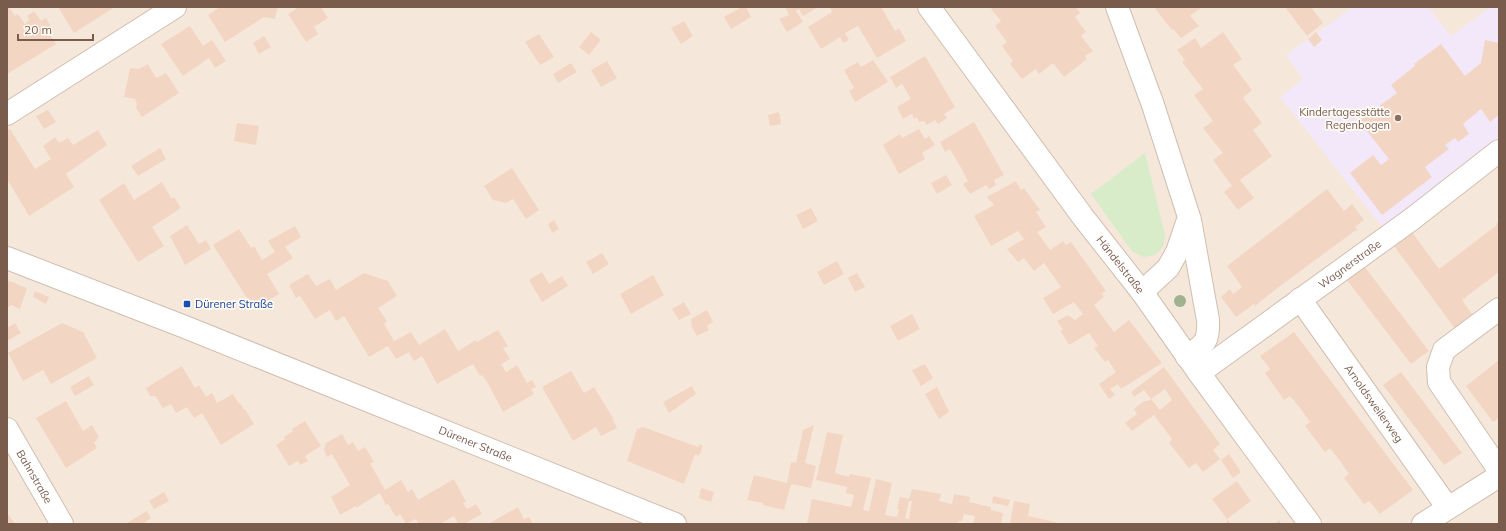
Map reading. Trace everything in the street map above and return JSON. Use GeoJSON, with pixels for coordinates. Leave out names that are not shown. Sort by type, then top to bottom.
{"type":"FeatureCollection","features":[{"type":"Feature","properties":{"kind":"street"},"geometry":{"type":"LineString","coordinates":[[7,114],[176,7]]}},
{"type":"Feature","properties":{"kind":"street","name":"Händelstraße"},"geometry":{"type":"LineString","coordinates":[[929,7],[1083,217],[1142,292],[1193,365],[1310,524]]}},
{"type":"Feature","properties":{"kind":"street"},"geometry":{"type":"LineString","coordinates":[[1117,7],[1153,106],[1189,217],[1208,320],[1208,333],[1205,343],[1193,365]]}},
{"type":"Feature","properties":{"kind":"street","name":"Wagnerstraße"},"geometry":{"type":"LineString","coordinates":[[1193,365],[1300,299],[1412,219],[1499,151]]}},
{"type":"Feature","properties":{"kind":"street"},"geometry":{"type":"LineString","coordinates":[[1142,292],[1168,268],[1177,252],[1189,217]]}},
{"type":"Feature","properties":{"kind":"street","name":"Dürener Straße"},"geometry":{"type":"LineString","coordinates":[[7,258],[185,327],[675,524]]}},
{"type":"Feature","properties":{"kind":"street","name":"Arnoldsweilerweg"},"geometry":{"type":"LineString","coordinates":[[1300,299],[1448,508]]}},
{"type":"Feature","properties":{"kind":"street"},"geometry":{"type":"LineString","coordinates":[[1499,309],[1444,350],[1438,367],[1440,382],[1499,470]]}},
{"type":"Feature","properties":{"kind":"street","name":"Bahnstraße"},"geometry":{"type":"LineString","coordinates":[[7,429],[62,524]]}},
{"type":"Feature","properties":{"kind":"street"},"geometry":{"type":"LineString","coordinates":[[1423,524],[1499,476]]}},
{"type":"Feature","properties":{"kind":"shaded area"},"geometry":{"type":"Polygon","coordinates":[[[7,7],[1499,7],[1499,524],[7,524],[7,7]]]}},
{"type":"Feature","properties":{"kind":"shaded area","name":"Kindertagesstätte Regenbogen"},"geometry":{"type":"Polygon","coordinates":[[[1353,7],[1428,7],[1451,36],[1491,7],[1499,7],[1499,138],[1382,227],[1280,97],[1303,79],[1286,55],[1353,7]]]}},
{"type":"Feature","properties":{"kind":"green space"},"geometry":{"type":"Polygon","coordinates":[[[1145,153],[1165,235],[1163,247],[1155,255],[1143,257],[1132,251],[1091,194],[1145,153]]]}},
{"type":"Feature","properties":{"kind":"building"},"geometry":{"type":"Polygon","coordinates":[[[7,7],[9,7],[15,16],[18,14],[25,24],[29,20],[27,16],[34,11],[41,21],[46,18],[53,30],[49,33],[56,44],[7,74],[7,7]]]}},
{"type":"Feature","properties":{"kind":"building"},"geometry":{"type":"Polygon","coordinates":[[[58,7],[115,7],[74,33],[58,7]]]}},
{"type":"Feature","properties":{"kind":"building"},"geometry":{"type":"Polygon","coordinates":[[[220,7],[281,7],[277,9],[275,19],[264,17],[225,42],[208,15],[220,7]]]}},
{"type":"Feature","properties":{"kind":"building"},"geometry":{"type":"Polygon","coordinates":[[[299,7],[321,7],[328,18],[314,27],[318,34],[306,42],[288,14],[299,7]]]}},
{"type":"Feature","properties":{"kind":"building"},"geometry":{"type":"Polygon","coordinates":[[[742,7],[746,7],[751,17],[731,29],[724,17],[742,7]]]}},
{"type":"Feature","properties":{"kind":"building"},"geometry":{"type":"Polygon","coordinates":[[[785,7],[818,7],[803,16],[799,9],[796,11],[803,22],[787,32],[779,19],[789,15],[785,7]]]}},
{"type":"Feature","properties":{"kind":"building"},"geometry":{"type":"Polygon","coordinates":[[[830,7],[881,7],[895,31],[899,28],[906,41],[877,58],[858,26],[845,33],[849,40],[843,43],[840,37],[821,49],[808,27],[832,12],[830,7]]]}},
{"type":"Feature","properties":{"kind":"building"},"geometry":{"type":"Polygon","coordinates":[[[994,7],[1076,7],[1080,13],[1075,17],[1086,32],[1081,36],[1093,51],[1085,56],[1087,59],[1064,77],[1053,63],[1039,74],[1036,69],[1022,79],[1010,64],[1013,61],[1002,46],[1007,42],[995,26],[1001,21],[991,9],[994,7]]]}},
{"type":"Feature","properties":{"kind":"building"},"geometry":{"type":"Polygon","coordinates":[[[1154,7],[1202,7],[1190,16],[1199,26],[1181,38],[1173,29],[1172,30],[1154,7]]]}},
{"type":"Feature","properties":{"kind":"building"},"geometry":{"type":"Polygon","coordinates":[[[1285,7],[1311,7],[1323,23],[1307,36],[1285,7]]]}},
{"type":"Feature","properties":{"kind":"building"},"geometry":{"type":"Polygon","coordinates":[[[684,21],[693,36],[681,44],[671,28],[684,21]]]}},
{"type":"Feature","properties":{"kind":"building"},"geometry":{"type":"Polygon","coordinates":[[[190,26],[203,46],[212,40],[226,61],[215,68],[209,58],[183,76],[161,44],[190,26]]]}},
{"type":"Feature","properties":{"kind":"building"},"geometry":{"type":"Polygon","coordinates":[[[591,32],[601,40],[589,55],[579,47],[591,32]]]}},
{"type":"Feature","properties":{"kind":"building"},"geometry":{"type":"Polygon","coordinates":[[[1223,32],[1242,59],[1233,65],[1252,90],[1243,98],[1262,123],[1253,130],[1272,156],[1240,180],[1254,198],[1238,210],[1224,192],[1232,186],[1213,160],[1223,153],[1203,128],[1213,121],[1194,95],[1203,89],[1182,62],[1185,60],[1177,50],[1195,38],[1201,48],[1223,32]]]}},
{"type":"Feature","properties":{"kind":"building"},"geometry":{"type":"Polygon","coordinates":[[[1316,32],[1322,40],[1314,47],[1308,39],[1316,32]]]}},
{"type":"Feature","properties":{"kind":"building"},"geometry":{"type":"Polygon","coordinates":[[[539,34],[554,57],[540,65],[525,42],[539,34]]]}},
{"type":"Feature","properties":{"kind":"building"},"geometry":{"type":"Polygon","coordinates":[[[264,36],[271,47],[259,54],[253,43],[264,36]]]}},
{"type":"Feature","properties":{"kind":"building"},"geometry":{"type":"Polygon","coordinates":[[[1485,40],[1499,43],[1499,115],[1490,122],[1481,109],[1463,124],[1469,134],[1458,142],[1455,138],[1445,145],[1449,149],[1425,167],[1432,177],[1382,215],[1350,173],[1373,155],[1381,165],[1389,159],[1359,121],[1397,93],[1391,85],[1415,66],[1414,64],[1441,44],[1465,76],[1481,63],[1485,40]]]}},
{"type":"Feature","properties":{"kind":"building"},"geometry":{"type":"Polygon","coordinates":[[[925,56],[955,107],[944,114],[947,118],[938,124],[935,120],[927,125],[924,121],[919,122],[917,117],[914,119],[912,114],[903,119],[897,107],[911,99],[902,84],[896,88],[890,77],[925,56]]]}},
{"type":"Feature","properties":{"kind":"building"},"geometry":{"type":"Polygon","coordinates":[[[873,60],[888,82],[855,102],[849,91],[854,88],[844,70],[858,62],[861,67],[873,60]]]}},
{"type":"Feature","properties":{"kind":"building"},"geometry":{"type":"Polygon","coordinates":[[[607,61],[617,78],[601,87],[591,70],[607,61]]]}},
{"type":"Feature","properties":{"kind":"building"},"geometry":{"type":"Polygon","coordinates":[[[571,63],[577,72],[558,83],[553,74],[571,63]]]}},
{"type":"Feature","properties":{"kind":"building"},"geometry":{"type":"Polygon","coordinates":[[[148,64],[156,78],[166,73],[179,93],[142,117],[136,108],[137,104],[135,99],[124,97],[130,68],[139,69],[148,64]]]}},
{"type":"Feature","properties":{"kind":"building"},"geometry":{"type":"Polygon","coordinates":[[[48,110],[56,122],[44,129],[36,116],[48,110]]]}},
{"type":"Feature","properties":{"kind":"building"},"geometry":{"type":"Polygon","coordinates":[[[779,112],[781,124],[770,126],[768,115],[779,112]]]}},
{"type":"Feature","properties":{"kind":"building"},"geometry":{"type":"Polygon","coordinates":[[[974,122],[1004,175],[994,180],[996,185],[989,189],[986,185],[970,194],[963,184],[968,181],[960,166],[950,149],[945,152],[940,142],[974,122]]]}},
{"type":"Feature","properties":{"kind":"building"},"geometry":{"type":"Polygon","coordinates":[[[237,123],[259,126],[256,145],[234,141],[237,123]]]}},
{"type":"Feature","properties":{"kind":"building"},"geometry":{"type":"Polygon","coordinates":[[[10,129],[35,169],[51,159],[43,146],[55,137],[59,143],[68,138],[73,145],[98,130],[107,145],[66,174],[74,187],[29,216],[7,179],[7,130],[10,129]]]}},
{"type":"Feature","properties":{"kind":"building"},"geometry":{"type":"Polygon","coordinates":[[[919,129],[925,139],[929,136],[935,145],[922,153],[925,159],[899,174],[883,145],[900,134],[902,138],[919,129]]]}},
{"type":"Feature","properties":{"kind":"building"},"geometry":{"type":"Polygon","coordinates":[[[160,148],[166,159],[138,176],[131,166],[160,148]]]}},
{"type":"Feature","properties":{"kind":"building"},"geometry":{"type":"Polygon","coordinates":[[[512,168],[539,210],[526,219],[513,199],[506,203],[493,200],[484,186],[512,168]]]}},
{"type":"Feature","properties":{"kind":"building"},"geometry":{"type":"Polygon","coordinates":[[[946,175],[952,185],[937,194],[931,183],[946,175]]]}},
{"type":"Feature","properties":{"kind":"building"},"geometry":{"type":"Polygon","coordinates":[[[1016,181],[1021,190],[1024,188],[1040,210],[1036,212],[1046,227],[1037,232],[1050,250],[1063,241],[1066,245],[1071,242],[1106,291],[1102,293],[1104,297],[1094,305],[1114,332],[1129,320],[1162,363],[1121,389],[1118,384],[1110,389],[1115,395],[1109,399],[1099,384],[1116,372],[1108,360],[1105,362],[1094,348],[1098,346],[1089,333],[1069,345],[1060,330],[1063,330],[1057,321],[1068,315],[1075,320],[1083,314],[1074,302],[1053,314],[1043,298],[1061,287],[1044,263],[1034,271],[1024,258],[1018,262],[1007,249],[1024,239],[1018,231],[991,246],[974,216],[994,205],[987,197],[1016,181]]]}},
{"type":"Feature","properties":{"kind":"building"},"geometry":{"type":"Polygon","coordinates":[[[162,182],[171,198],[174,197],[181,208],[152,227],[164,246],[138,262],[99,200],[124,183],[134,200],[162,182]]]}},
{"type":"Feature","properties":{"kind":"building"},"geometry":{"type":"Polygon","coordinates":[[[1327,189],[1344,211],[1352,204],[1364,220],[1355,227],[1358,230],[1280,286],[1256,305],[1256,307],[1254,304],[1236,317],[1221,297],[1230,289],[1233,294],[1242,287],[1227,266],[1327,189]]]}},
{"type":"Feature","properties":{"kind":"building"},"geometry":{"type":"Polygon","coordinates":[[[811,208],[818,221],[803,229],[796,215],[811,208]]]}},
{"type":"Feature","properties":{"kind":"building"},"geometry":{"type":"Polygon","coordinates":[[[554,220],[559,229],[552,233],[548,224],[554,220]]]}},
{"type":"Feature","properties":{"kind":"building"},"geometry":{"type":"Polygon","coordinates":[[[1499,221],[1499,272],[1462,300],[1474,317],[1456,330],[1394,246],[1412,232],[1439,269],[1497,225],[1496,224],[1499,221]]]}},
{"type":"Feature","properties":{"kind":"building"},"geometry":{"type":"Polygon","coordinates":[[[187,225],[199,244],[206,240],[211,249],[185,265],[170,236],[187,225]]]}},
{"type":"Feature","properties":{"kind":"building"},"geometry":{"type":"Polygon","coordinates":[[[295,226],[301,237],[285,247],[293,258],[267,274],[279,294],[254,309],[213,245],[239,229],[251,248],[254,246],[262,260],[275,252],[268,241],[295,226]]]}},
{"type":"Feature","properties":{"kind":"building"},"geometry":{"type":"Polygon","coordinates":[[[602,253],[609,264],[593,274],[586,262],[602,253]]]}},
{"type":"Feature","properties":{"kind":"building"},"geometry":{"type":"Polygon","coordinates":[[[837,261],[844,274],[824,285],[817,272],[837,261]]]}},
{"type":"Feature","properties":{"kind":"building"},"geometry":{"type":"Polygon","coordinates":[[[1361,262],[1429,351],[1411,364],[1344,276],[1361,262]]]}},
{"type":"Feature","properties":{"kind":"building"},"geometry":{"type":"Polygon","coordinates":[[[542,272],[549,284],[562,276],[568,286],[542,302],[529,280],[542,272]]]}},
{"type":"Feature","properties":{"kind":"building"},"geometry":{"type":"Polygon","coordinates":[[[364,273],[388,281],[397,296],[378,308],[387,321],[384,324],[394,341],[411,332],[419,345],[445,329],[458,351],[476,340],[477,342],[498,330],[508,346],[503,348],[510,359],[501,364],[506,372],[517,365],[527,383],[532,380],[536,387],[531,389],[534,394],[503,412],[487,382],[482,375],[480,376],[473,364],[437,384],[422,356],[414,361],[409,352],[396,359],[388,346],[369,357],[344,316],[336,321],[330,310],[315,319],[300,296],[296,298],[289,285],[308,274],[316,286],[330,279],[336,290],[364,273]]]}},
{"type":"Feature","properties":{"kind":"building"},"geometry":{"type":"Polygon","coordinates":[[[857,273],[865,287],[855,292],[848,278],[857,273]]]}},
{"type":"Feature","properties":{"kind":"building"},"geometry":{"type":"Polygon","coordinates":[[[653,275],[664,295],[631,314],[620,294],[653,275]]]}},
{"type":"Feature","properties":{"kind":"building"},"geometry":{"type":"Polygon","coordinates":[[[7,280],[27,288],[20,309],[11,305],[7,308],[7,280]]]}},
{"type":"Feature","properties":{"kind":"building"},"geometry":{"type":"Polygon","coordinates":[[[35,291],[49,297],[46,304],[33,297],[35,291]]]}},
{"type":"Feature","properties":{"kind":"building"},"geometry":{"type":"Polygon","coordinates":[[[684,302],[691,314],[679,320],[672,309],[684,302]]]}},
{"type":"Feature","properties":{"kind":"building"},"geometry":{"type":"Polygon","coordinates":[[[707,310],[713,322],[707,326],[709,330],[697,336],[692,327],[691,319],[707,310]]]}},
{"type":"Feature","properties":{"kind":"building"},"geometry":{"type":"Polygon","coordinates":[[[912,314],[920,329],[898,341],[890,326],[912,314]]]}},
{"type":"Feature","properties":{"kind":"building"},"geometry":{"type":"Polygon","coordinates":[[[15,323],[21,333],[7,341],[7,328],[15,323]]]}},
{"type":"Feature","properties":{"kind":"building"},"geometry":{"type":"Polygon","coordinates":[[[62,323],[83,332],[97,358],[51,384],[43,370],[23,381],[8,353],[62,323]]]}},
{"type":"Feature","properties":{"kind":"building"},"geometry":{"type":"Polygon","coordinates":[[[1294,332],[1413,490],[1380,514],[1369,501],[1364,504],[1344,478],[1349,474],[1340,461],[1330,448],[1325,452],[1305,426],[1310,422],[1300,408],[1290,396],[1284,400],[1265,373],[1270,369],[1260,356],[1294,332]]]}},
{"type":"Feature","properties":{"kind":"building"},"geometry":{"type":"Polygon","coordinates":[[[1499,360],[1499,418],[1493,422],[1466,386],[1499,360]]]}},
{"type":"Feature","properties":{"kind":"building"},"geometry":{"type":"Polygon","coordinates":[[[925,364],[933,378],[921,386],[912,370],[925,364]]]}},
{"type":"Feature","properties":{"kind":"building"},"geometry":{"type":"Polygon","coordinates":[[[182,366],[195,388],[199,385],[206,397],[212,393],[217,403],[233,394],[239,404],[240,403],[244,410],[245,409],[254,424],[221,445],[202,413],[194,418],[187,407],[176,413],[171,404],[163,408],[155,396],[150,396],[146,388],[182,366]]]}},
{"type":"Feature","properties":{"kind":"building"},"geometry":{"type":"Polygon","coordinates":[[[1164,367],[1220,444],[1213,450],[1220,459],[1203,472],[1196,463],[1189,468],[1169,443],[1172,439],[1154,415],[1132,431],[1125,423],[1137,414],[1134,409],[1144,401],[1151,399],[1144,390],[1134,397],[1131,392],[1164,367]],[[1165,389],[1151,399],[1160,410],[1172,400],[1165,389]]]}},
{"type":"Feature","properties":{"kind":"building"},"geometry":{"type":"Polygon","coordinates":[[[571,371],[584,393],[594,387],[613,418],[617,428],[601,436],[596,427],[573,441],[542,387],[571,371]]]}},
{"type":"Feature","properties":{"kind":"building"},"geometry":{"type":"Polygon","coordinates":[[[1401,372],[1462,453],[1444,465],[1383,385],[1401,372]]]}},
{"type":"Feature","properties":{"kind":"building"},"geometry":{"type":"Polygon","coordinates":[[[89,376],[94,385],[75,396],[70,387],[89,376]]]}},
{"type":"Feature","properties":{"kind":"building"},"geometry":{"type":"Polygon","coordinates":[[[692,386],[696,394],[669,413],[663,402],[692,386]]]}},
{"type":"Feature","properties":{"kind":"building"},"geometry":{"type":"Polygon","coordinates":[[[937,387],[949,412],[939,419],[925,394],[937,387]]]}},
{"type":"Feature","properties":{"kind":"building"},"geometry":{"type":"Polygon","coordinates":[[[66,401],[83,431],[92,425],[99,437],[94,443],[97,448],[66,468],[36,418],[66,401]]]}},
{"type":"Feature","properties":{"kind":"building"},"geometry":{"type":"Polygon","coordinates":[[[305,421],[321,446],[305,456],[308,461],[300,465],[298,461],[289,466],[276,445],[293,431],[292,429],[305,421]]]}},
{"type":"Feature","properties":{"kind":"building"},"geometry":{"type":"Polygon","coordinates":[[[814,425],[805,463],[816,466],[811,488],[791,484],[784,510],[763,505],[763,503],[747,500],[754,475],[787,483],[791,462],[796,463],[803,430],[814,425]]]}},
{"type":"Feature","properties":{"kind":"building"},"geometry":{"type":"Polygon","coordinates":[[[643,427],[698,447],[699,444],[703,446],[699,456],[695,454],[684,484],[627,461],[637,429],[643,427]]]}},
{"type":"Feature","properties":{"kind":"building"},"geometry":{"type":"Polygon","coordinates":[[[827,432],[843,435],[835,473],[849,477],[850,474],[871,478],[863,510],[869,511],[876,479],[892,483],[885,515],[897,517],[900,497],[909,499],[912,489],[941,494],[939,501],[952,504],[954,494],[970,497],[969,502],[991,507],[991,510],[1003,513],[1001,524],[973,524],[975,516],[964,514],[962,521],[957,522],[957,524],[807,524],[812,499],[851,507],[854,495],[846,493],[847,487],[816,480],[827,432]],[[909,501],[905,518],[909,519],[912,501],[909,501]]]}},
{"type":"Feature","properties":{"kind":"building"},"geometry":{"type":"Polygon","coordinates":[[[342,434],[348,445],[353,442],[358,451],[365,447],[374,462],[370,463],[385,490],[401,480],[408,492],[412,489],[418,500],[454,479],[466,502],[463,503],[467,509],[476,504],[482,514],[464,524],[458,524],[454,516],[440,524],[419,524],[416,519],[406,524],[400,514],[396,517],[388,504],[386,505],[380,493],[356,508],[356,506],[340,515],[331,497],[350,485],[332,454],[327,457],[324,450],[326,443],[342,434]]]}},
{"type":"Feature","properties":{"kind":"building"},"geometry":{"type":"Polygon","coordinates":[[[1229,454],[1241,472],[1233,478],[1221,460],[1229,454]]]}},
{"type":"Feature","properties":{"kind":"building"},"geometry":{"type":"Polygon","coordinates":[[[1237,481],[1251,501],[1227,519],[1212,499],[1237,481]]]}},
{"type":"Feature","properties":{"kind":"building"},"geometry":{"type":"Polygon","coordinates":[[[701,488],[714,492],[711,502],[699,498],[701,488]]]}},
{"type":"Feature","properties":{"kind":"building"},"geometry":{"type":"Polygon","coordinates":[[[164,492],[169,501],[154,509],[149,501],[164,492]]]}},
{"type":"Feature","properties":{"kind":"building"},"geometry":{"type":"Polygon","coordinates":[[[993,496],[1010,500],[1008,506],[992,503],[993,496]]]}},
{"type":"Feature","properties":{"kind":"building"},"geometry":{"type":"Polygon","coordinates":[[[1014,501],[1030,504],[1028,516],[1063,524],[1010,524],[1014,501]]]}},
{"type":"Feature","properties":{"kind":"building"},"geometry":{"type":"Polygon","coordinates":[[[518,507],[524,519],[529,517],[533,524],[488,524],[518,507]]]}},
{"type":"Feature","properties":{"kind":"building"},"geometry":{"type":"Polygon","coordinates":[[[147,511],[151,518],[143,524],[125,524],[147,511]]]}},
{"type":"Feature","properties":{"kind":"building"},"geometry":{"type":"Polygon","coordinates":[[[9,515],[15,524],[7,524],[7,516],[9,515]]]}},
{"type":"Feature","properties":{"kind":"building"},"geometry":{"type":"Polygon","coordinates":[[[1227,519],[1231,524],[1226,524],[1227,519]]]}},
{"type":"Feature","properties":{"kind":"building"},"geometry":{"type":"Polygon","coordinates":[[[1279,520],[1281,524],[1274,524],[1279,520]]]}},
{"type":"Feature","properties":{"kind":"place","name":"Kindertagesstätte Regenbogen"},"geometry":{"type":"Point","coordinates":[1398,118]}},
{"type":"Feature","properties":{"kind":"place","name":"Dürener Straße"},"geometry":{"type":"Point","coordinates":[187,304]}}]}
